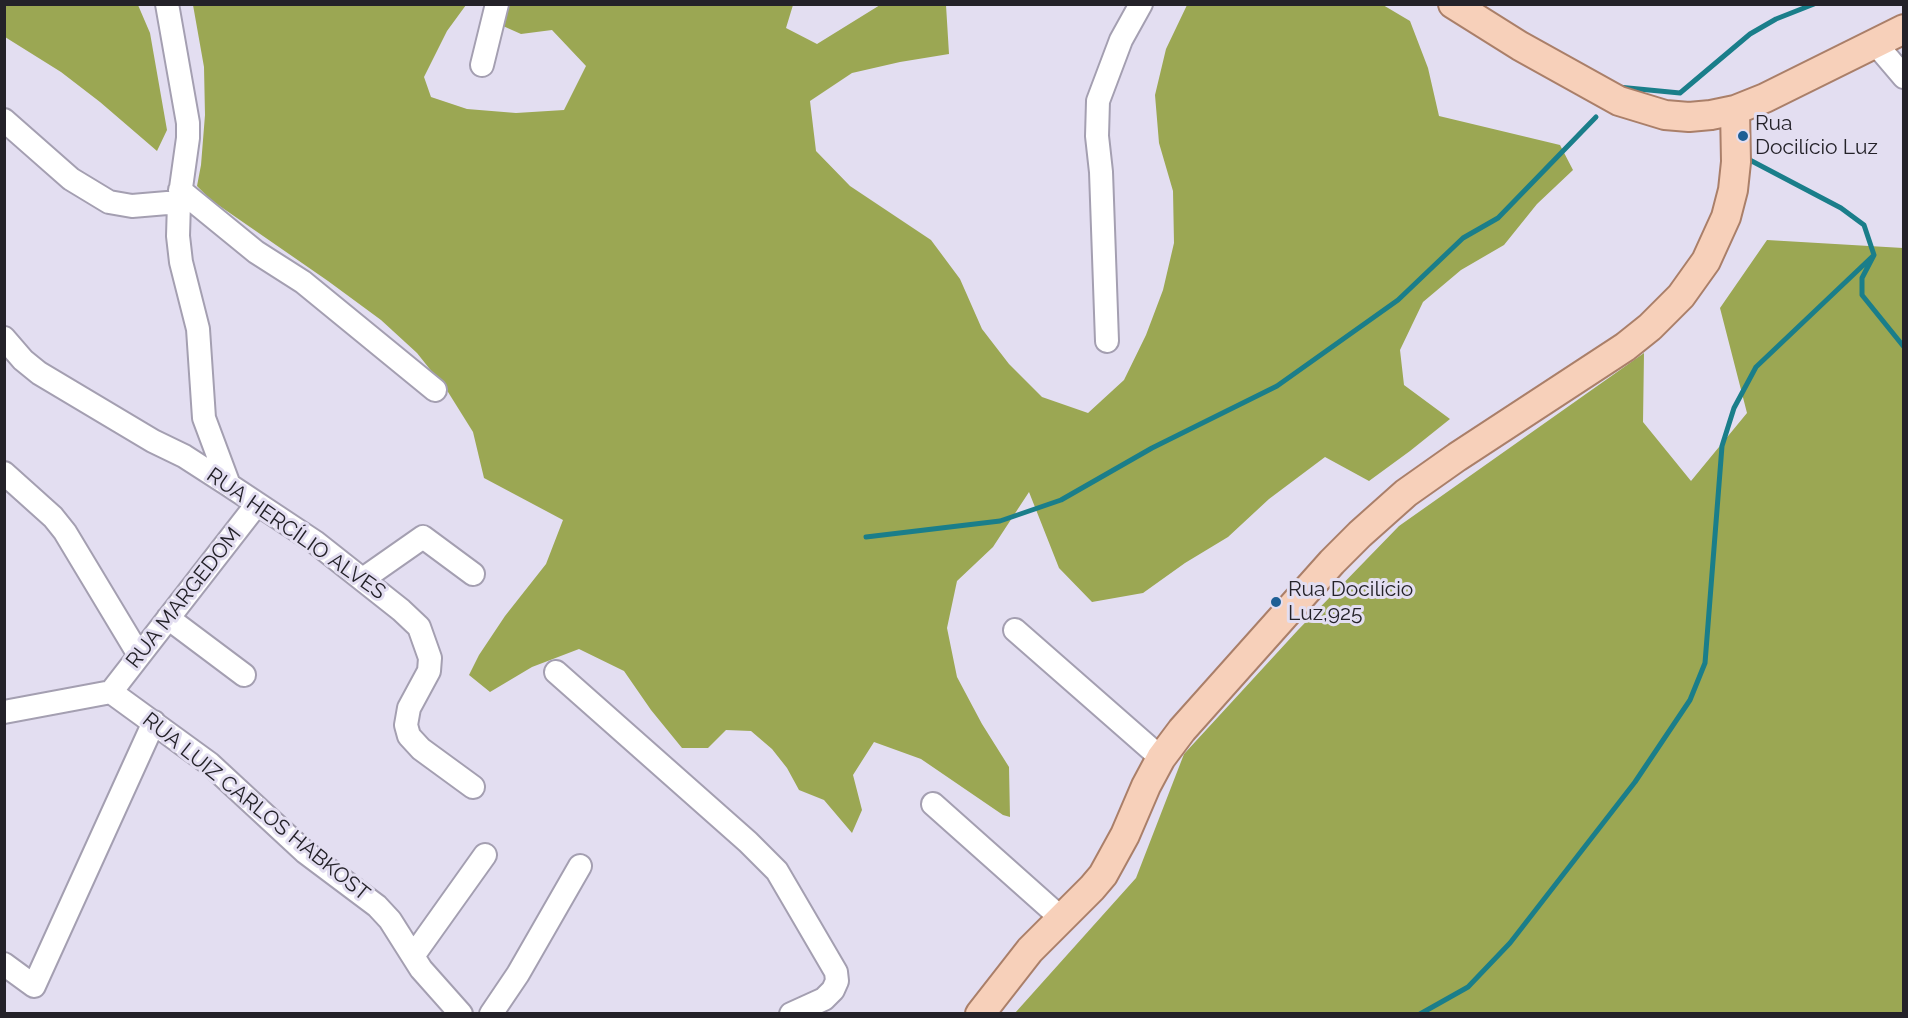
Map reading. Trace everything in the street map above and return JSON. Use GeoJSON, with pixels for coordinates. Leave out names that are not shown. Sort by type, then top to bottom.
{"type":"FeatureCollection","features":[{"type":"Feature","properties":{"kind":"main road"},"geometry":{"type":"LineString","coordinates":[[1453,4],[1520,46],[1596,89],[1627,104],[1665,116],[1711,116],[1735,110],[1904,29]]}},
{"type":"Feature","properties":{"kind":"main road"},"geometry":{"type":"LineString","coordinates":[[980,1014],[1012,972],[1103,875],[1125,836],[1146,786],[1161,758],[1182,730],[1332,562],[1386,510],[1457,457],[1602,363],[1668,311],[1706,261],[1726,218],[1733,190],[1736,162],[1735,110]]}},
{"type":"Feature","properties":{"kind":"street"},"geometry":{"type":"LineString","coordinates":[[167,4],[188,123],[188,138],[179,196],[178,236],[201,347],[204,418],[229,485]]}},
{"type":"Feature","properties":{"kind":"street"},"geometry":{"type":"LineString","coordinates":[[482,65],[496,4]]}},
{"type":"Feature","properties":{"kind":"street"},"geometry":{"type":"LineString","coordinates":[[1107,341],[1101,172],[1096,136],[1098,101],[1121,40],[1141,4]]}},
{"type":"Feature","properties":{"kind":"street"},"geometry":{"type":"LineString","coordinates":[[1875,43],[1904,77]]}},
{"type":"Feature","properties":{"kind":"street"},"geometry":{"type":"LineString","coordinates":[[4,120],[71,179],[109,202],[132,206],[179,196],[303,282],[435,390]]}},
{"type":"Feature","properties":{"kind":"street","name":"RUA HERCÍLIO ALVES"},"geometry":{"type":"LineString","coordinates":[[4,338],[22,360],[39,373],[153,441],[184,456],[315,542],[419,627],[426,641],[430,658],[429,671],[409,708],[406,725],[410,736],[421,749],[472,788]]}},
{"type":"Feature","properties":{"kind":"street"},"geometry":{"type":"LineString","coordinates":[[4,472],[53,517],[65,532],[139,655]]}},
{"type":"Feature","properties":{"kind":"street","name":"RUA MARGEDOM"},"geometry":{"type":"LineString","coordinates":[[111,692],[256,504]]}},
{"type":"Feature","properties":{"kind":"street"},"geometry":{"type":"LineString","coordinates":[[363,579],[423,537],[473,574]]}},
{"type":"Feature","properties":{"kind":"street"},"geometry":{"type":"LineString","coordinates":[[168,618],[244,675]]}},
{"type":"Feature","properties":{"kind":"street"},"geometry":{"type":"LineString","coordinates":[[1015,630],[1161,758]]}},
{"type":"Feature","properties":{"kind":"street"},"geometry":{"type":"LineString","coordinates":[[556,672],[748,842],[777,872],[836,972],[837,981],[833,990],[824,999],[791,1014]]}},
{"type":"Feature","properties":{"kind":"street"},"geometry":{"type":"LineString","coordinates":[[6,710],[111,692]]}},
{"type":"Feature","properties":{"kind":"street","name":"RUA LUIZ CARLOS HABKOST"},"geometry":{"type":"LineString","coordinates":[[111,692],[210,764],[304,852],[377,906],[390,920],[421,969],[461,1014]]}},
{"type":"Feature","properties":{"kind":"street"},"geometry":{"type":"LineString","coordinates":[[4,964],[34,986],[154,722]]}},
{"type":"Feature","properties":{"kind":"street"},"geometry":{"type":"LineString","coordinates":[[933,804],[1061,918]]}},
{"type":"Feature","properties":{"kind":"street"},"geometry":{"type":"LineString","coordinates":[[413,956],[485,855]]}},
{"type":"Feature","properties":{"kind":"street"},"geometry":{"type":"LineString","coordinates":[[491,1014],[518,974],[580,866]]}},
{"type":"Feature","properties":{"kind":"green space"},"geometry":{"type":"Polygon","coordinates":[[[4,5],[138,5],[150,33],[167,130],[157,151],[61,72],[5,37],[4,5]]]}},
{"type":"Feature","properties":{"kind":"green space"},"geometry":{"type":"Polygon","coordinates":[[[193,5],[466,5],[447,31],[424,77],[431,97],[467,109],[516,113],[564,110],[586,66],[552,30],[521,34],[503,26],[509,5],[793,5],[786,28],[817,44],[880,5],[946,5],[949,54],[852,73],[810,101],[816,151],[850,186],[931,240],[960,279],[982,329],[1009,364],[1042,397],[1088,413],[1124,380],[1146,335],[1163,290],[1174,243],[1173,191],[1159,143],[1155,95],[1166,49],[1187,5],[1383,5],[1410,21],[1428,68],[1439,116],[1560,145],[1573,170],[1537,204],[1504,245],[1461,270],[1423,302],[1400,350],[1404,385],[1450,419],[1369,481],[1325,457],[1269,499],[1228,537],[1185,563],[1143,593],[1092,602],[1059,568],[1029,492],[993,547],[957,581],[947,628],[957,677],[982,724],[1009,767],[1010,817],[1003,815],[921,759],[874,742],[853,775],[862,810],[852,833],[824,800],[799,790],[787,768],[772,749],[751,731],[726,730],[708,748],[682,748],[651,710],[624,671],[579,649],[532,667],[490,692],[469,675],[479,655],[505,616],[546,564],[563,520],[484,478],[473,432],[448,392],[417,353],[381,320],[211,200],[197,186],[205,115],[204,67],[193,5]]]}},
{"type":"Feature","properties":{"kind":"green space"},"geometry":{"type":"Polygon","coordinates":[[[1767,240],[1903,248],[1903,1013],[1015,1013],[1136,878],[1184,754],[1298,630],[1399,526],[1644,353],[1643,422],[1691,481],[1747,413],[1720,308],[1767,240]]]}},
{"type":"Feature","properties":{"kind":"waterway"},"geometry":{"type":"LineString","coordinates":[[1618,87],[1680,93],[1750,34],[1776,19],[1814,4]]}},
{"type":"Feature","properties":{"kind":"waterway"},"geometry":{"type":"LineString","coordinates":[[866,537],[1000,521],[1061,500],[1152,448],[1277,386],[1398,300],[1463,238],[1498,218],[1596,117]]}},
{"type":"Feature","properties":{"kind":"waterway"},"geometry":{"type":"LineString","coordinates":[[1746,158],[1841,208],[1864,225],[1874,255],[1862,278],[1862,295],[1904,347]]}},
{"type":"Feature","properties":{"kind":"waterway"},"geometry":{"type":"LineString","coordinates":[[1420,1014],[1468,987],[1510,943],[1635,782],[1690,700],[1705,663],[1722,446],[1734,408],[1756,367],[1874,255]]}},
{"type":"Feature","properties":{"kind":"place","name":"Rua Docilício Luz"},"geometry":{"type":"Point","coordinates":[1743,136]}},
{"type":"Feature","properties":{"kind":"place","name":"Rua Docilício Luz,925"},"geometry":{"type":"Point","coordinates":[1276,602]}}]}
